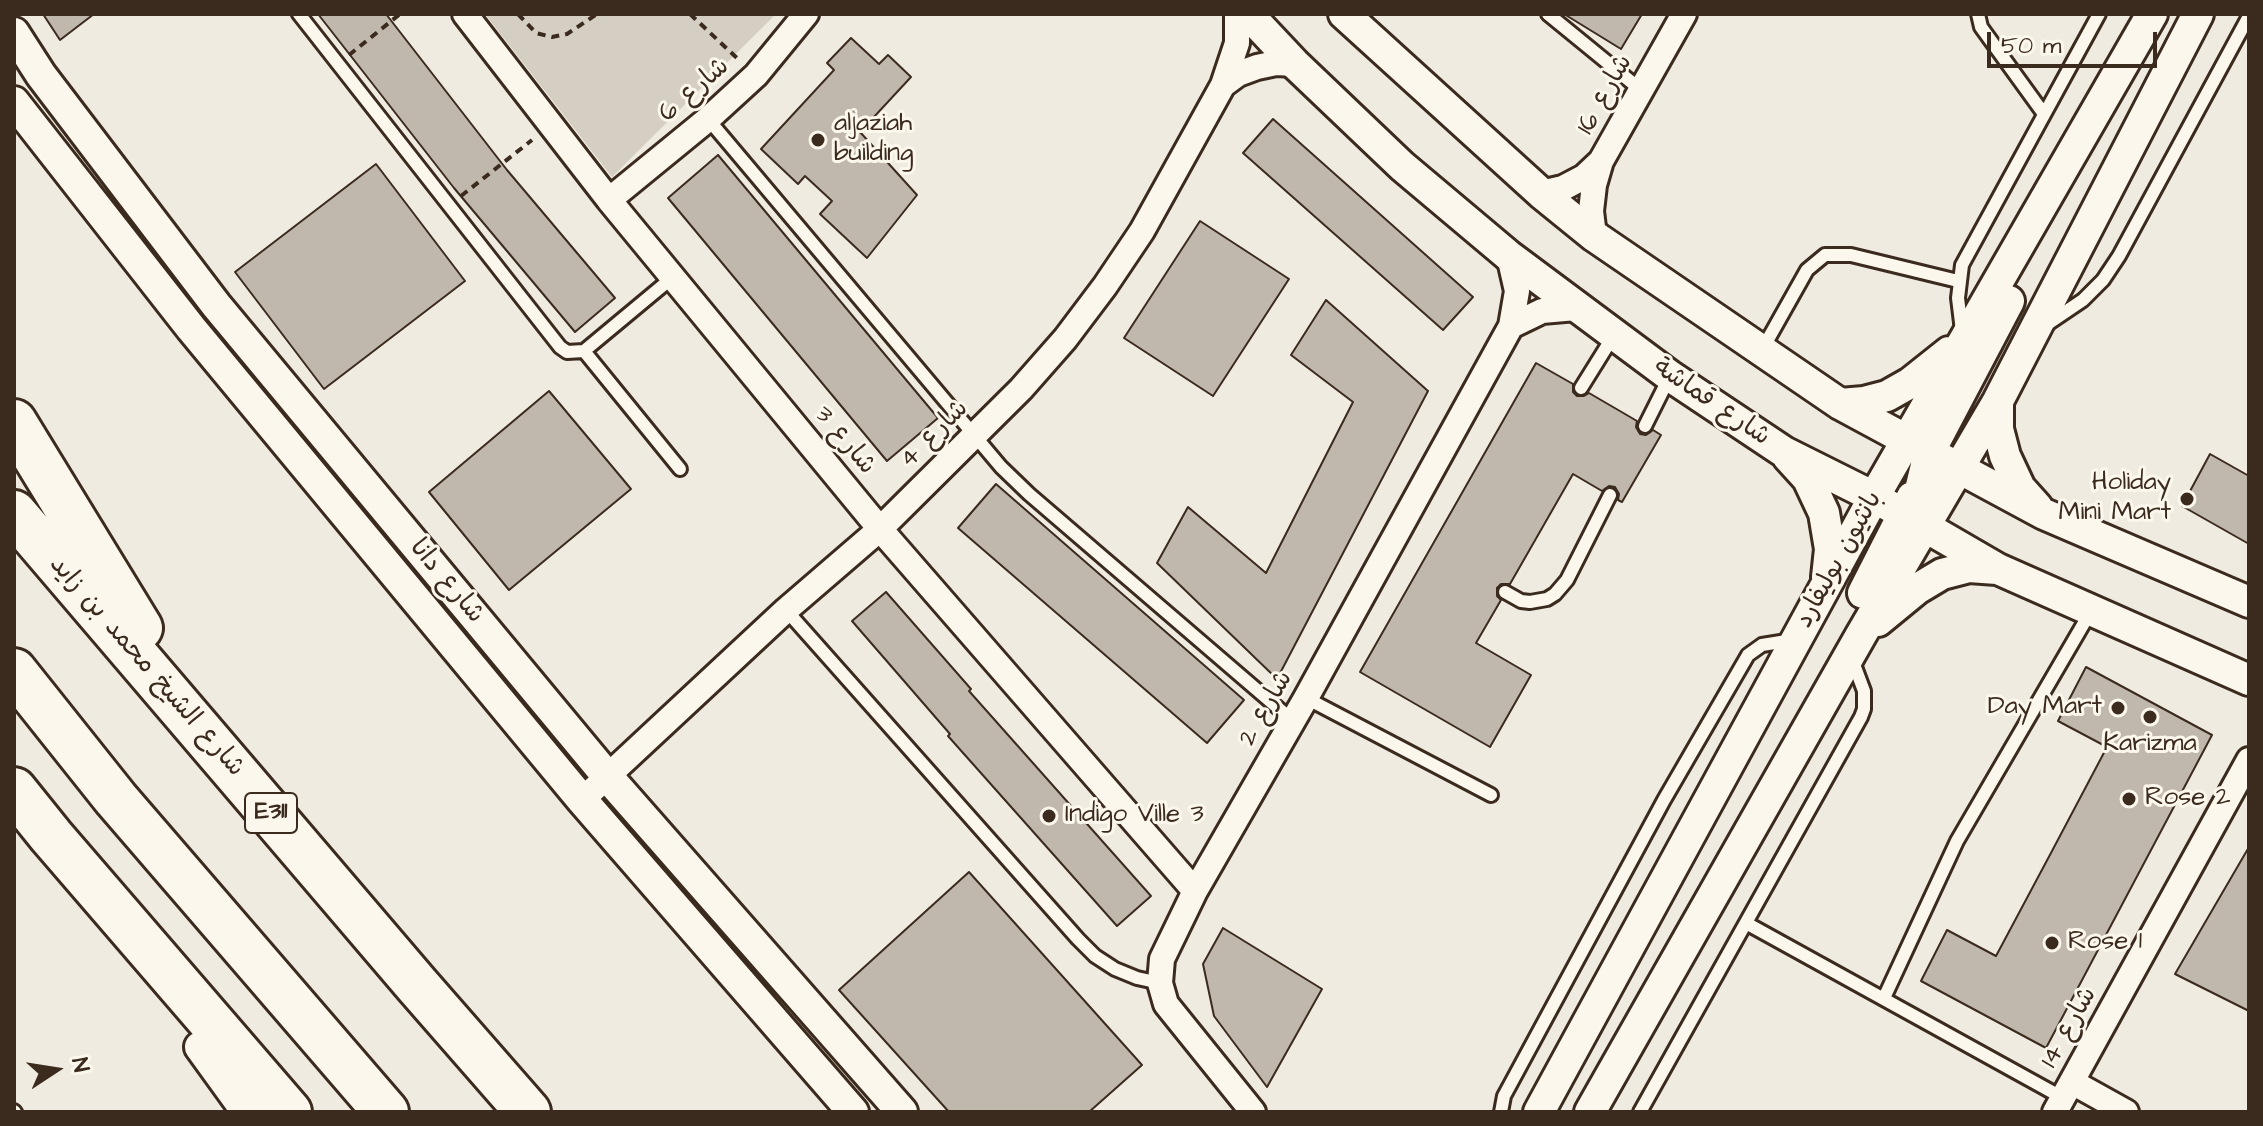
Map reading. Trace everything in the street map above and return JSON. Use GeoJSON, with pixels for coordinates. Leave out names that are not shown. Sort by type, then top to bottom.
{"type":"FeatureCollection","features":[{"type":"Feature","properties":{"kind":"highway"},"geometry":{"type":"LineString","coordinates":[[14,422],[205,736]]}},
{"type":"Feature","properties":{"kind":"highway","name":"شارع الشيخ محمد بن زايد"},"geometry":{"type":"LineString","coordinates":[[14,513],[528,1112]]}},
{"type":"Feature","properties":{"kind":"highway"},"geometry":{"type":"LineString","coordinates":[[14,671],[116,799],[386,1112]]}},
{"type":"Feature","properties":{"kind":"highway"},"geometry":{"type":"LineString","coordinates":[[14,790],[289,1112]]}},
{"type":"Feature","properties":{"kind":"highway"},"geometry":{"type":"LineString","coordinates":[[14,829],[200,1047],[264,1112]]}},
{"type":"Feature","properties":{"kind":"street","name":"شارع 3"},"geometry":{"type":"LineString","coordinates":[[465,14],[609,200],[880,529],[1195,891]]}},
{"type":"Feature","properties":{"kind":"street","name":"شارع 6"},"geometry":{"type":"LineString","coordinates":[[609,200],[708,119],[756,75],[806,14]]}},
{"type":"Feature","properties":{"kind":"street","name":"شارع 4"},"geometry":{"type":"LineString","coordinates":[[582,800],[786,610],[880,529],[1021,389],[1065,339],[1142,231],[1223,85],[1237,43],[1237,14]]}},
{"type":"Feature","properties":{"kind":"street","name":"شارع قماشة"},"geometry":{"type":"LineString","coordinates":[[1248,14],[1295,64],[1402,166],[1509,256],[1670,376],[1784,452],[1874,497],[1998,569],[2247,683]]}},
{"type":"Feature","properties":{"kind":"street"},"geometry":{"type":"LineString","coordinates":[[1344,14],[1541,193],[1594,236],[1840,404],[2044,514],[2249,602]]}},
{"type":"Feature","properties":{"kind":"street","name":"شارع 16"},"geometry":{"type":"LineString","coordinates":[[1594,236],[1592,198],[1601,161],[1684,14]]}},
{"type":"Feature","properties":{"kind":"street","name":"بانثيون بوليفارد"},"geometry":{"type":"LineString","coordinates":[[1539,1112],[1874,497],[1917,447],[1964,341],[2152,14]]}},
{"type":"Feature","properties":{"kind":"street"},"geometry":{"type":"LineString","coordinates":[[1820,709],[1828,656],[1915,521],[1958,469],[1998,401],[2198,14]]}},
{"type":"Feature","properties":{"kind":"street","name":"شارع دانا"},"geometry":{"type":"LineString","coordinates":[[14,33],[41,75],[216,305],[607,776],[902,1112]]}},
{"type":"Feature","properties":{"kind":"street"},"geometry":{"type":"LineString","coordinates":[[1223,85],[1238,74],[1257,67],[1276,63],[1295,64]]}},
{"type":"Feature","properties":{"kind":"street","name":"شارع دانا"},"geometry":{"type":"LineString","coordinates":[[14,102],[191,328],[582,800],[853,1112]]}},
{"type":"Feature","properties":{"kind":"street","name":"شارع 16"},"geometry":{"type":"LineString","coordinates":[[1541,193],[1563,188],[1584,177],[1601,161]]}},
{"type":"Feature","properties":{"kind":"street"},"geometry":{"type":"LineString","coordinates":[[1590,1112],[1856,645],[1915,521],[1920,490],[1917,447],[2016,286],[2018,249]]}},
{"type":"Feature","properties":{"kind":"street","name":"شارع 2"},"geometry":{"type":"LineString","coordinates":[[1160,983],[1162,959],[1195,891],[1306,698],[1511,326],[1517,291],[1509,256]]}},
{"type":"Feature","properties":{"kind":"street"},"geometry":{"type":"LineString","coordinates":[[1511,326],[1542,311],[1576,308]]}},
{"type":"Feature","properties":{"kind":"street"},"geometry":{"type":"LineString","coordinates":[[1840,404],[1887,396],[1910,383],[1964,341]]}},
{"type":"Feature","properties":{"kind":"street"},"geometry":{"type":"LineString","coordinates":[[1998,401],[1998,429],[2005,456],[2020,488],[2044,514]]}},
{"type":"Feature","properties":{"kind":"street"},"geometry":{"type":"LineString","coordinates":[[1784,452],[1808,479],[1824,513],[1830,549],[1826,585]]}},
{"type":"Feature","properties":{"kind":"street"},"geometry":{"type":"LineString","coordinates":[[1856,645],[1917,589],[1942,574],[1969,567],[1998,569]]}},
{"type":"Feature","properties":{"kind":"street","name":"شارع 14"},"geometry":{"type":"LineString","coordinates":[[2063,1097],[2249,760]]}},
{"type":"Feature","properties":{"kind":"street"},"geometry":{"type":"LineString","coordinates":[[1160,983],[1166,1004],[1253,1112]]}},
{"type":"Feature","properties":{"kind":"street"},"geometry":{"type":"LineString","coordinates":[[200,1047],[247,1112]]}},
{"type":"Feature","properties":{"kind":"street"},"geometry":{"type":"LineString","coordinates":[[2063,1097],[2126,1112]]}},
{"type":"Feature","properties":{"kind":"lane"},"geometry":{"type":"LineString","coordinates":[[299,14],[560,347],[576,354],[584,351],[673,277]]}},
{"type":"Feature","properties":{"kind":"lane"},"geometry":{"type":"LineString","coordinates":[[1548,14],[1641,90]]}},
{"type":"Feature","properties":{"kind":"lane"},"geometry":{"type":"LineString","coordinates":[[1978,14],[1981,27],[2044,114]]}},
{"type":"Feature","properties":{"kind":"lane"},"geometry":{"type":"LineString","coordinates":[[1964,341],[1958,281],[1968,249],[2099,14]]}},
{"type":"Feature","properties":{"kind":"lane"},"geometry":{"type":"LineString","coordinates":[[2032,332],[2083,300],[2103,280],[2249,16]]}},
{"type":"Feature","properties":{"kind":"lane"},"geometry":{"type":"LineString","coordinates":[[708,119],[974,435],[1029,494],[1292,720]]}},
{"type":"Feature","properties":{"kind":"lane"},"geometry":{"type":"LineString","coordinates":[[1762,350],[1807,270],[1825,255],[1851,255],[1958,281]]}},
{"type":"Feature","properties":{"kind":"lane"},"geometry":{"type":"LineString","coordinates":[[1581,388],[1614,335]]}},
{"type":"Feature","properties":{"kind":"lane"},"geometry":{"type":"LineString","coordinates":[[584,351],[680,469]]}},
{"type":"Feature","properties":{"kind":"lane"},"geometry":{"type":"LineString","coordinates":[[1645,426],[1670,376]]}},
{"type":"Feature","properties":{"kind":"lane"},"geometry":{"type":"LineString","coordinates":[[1505,592],[1521,601],[1530,602],[1555,594],[1567,580],[1610,495]]}},
{"type":"Feature","properties":{"kind":"lane"},"geometry":{"type":"LineString","coordinates":[[786,610],[1095,956],[1115,969],[1160,983]]}},
{"type":"Feature","properties":{"kind":"lane"},"geometry":{"type":"LineString","coordinates":[[1884,998],[1957,841],[2091,611]]}},
{"type":"Feature","properties":{"kind":"lane"},"geometry":{"type":"LineString","coordinates":[[1501,1112],[1504,1096],[1664,800],[1748,655],[1762,645],[1796,639]]}},
{"type":"Feature","properties":{"kind":"lane"},"geometry":{"type":"LineString","coordinates":[[1640,1112],[1864,709],[1856,645]]}},
{"type":"Feature","properties":{"kind":"lane"},"geometry":{"type":"LineString","coordinates":[[1306,698],[1491,795]]}},
{"type":"Feature","properties":{"kind":"lane"},"geometry":{"type":"LineString","coordinates":[[1746,923],[2063,1097]]}},
{"type":"Feature","properties":{"kind":"path"},"geometry":{"type":"LineString","coordinates":[[338,63],[400,14]]}},
{"type":"Feature","properties":{"kind":"path"},"geometry":{"type":"LineString","coordinates":[[518,14],[536,33],[552,37],[567,34],[597,14]]}},
{"type":"Feature","properties":{"kind":"path"},"geometry":{"type":"LineString","coordinates":[[690,14],[756,75]]}},
{"type":"Feature","properties":{"kind":"path"},"geometry":{"type":"LineString","coordinates":[[450,205],[551,125]]}},
{"type":"Feature","properties":{"kind":"shaded area"},"geometry":{"type":"Polygon","coordinates":[[[485,14],[776,14],[612,177],[485,14]]]}},
{"type":"Feature","properties":{"kind":"building"},"geometry":{"type":"Polygon","coordinates":[[[43,14],[94,14],[60,40],[43,14]]]}},
{"type":"Feature","properties":{"kind":"building"},"geometry":{"type":"Polygon","coordinates":[[[318,14],[386,14],[507,170],[615,298],[575,332],[454,188],[318,14]]]}},
{"type":"Feature","properties":{"kind":"building"},"geometry":{"type":"Polygon","coordinates":[[[1564,14],[1642,14],[1621,49],[1564,14]]]}},
{"type":"Feature","properties":{"kind":"building","name":"aljaziah building"},"geometry":{"type":"Polygon","coordinates":[[[851,38],[879,64],[888,55],[911,77],[860,132],[917,195],[867,258],[820,214],[832,201],[805,176],[798,184],[761,149],[834,70],[827,63],[851,38]]]}},
{"type":"Feature","properties":{"kind":"building"},"geometry":{"type":"Polygon","coordinates":[[[1273,119],[1473,297],[1443,330],[1243,153],[1273,119]]]}},
{"type":"Feature","properties":{"kind":"building"},"geometry":{"type":"Polygon","coordinates":[[[718,155],[938,418],[887,461],[668,198],[718,155]]]}},
{"type":"Feature","properties":{"kind":"building"},"geometry":{"type":"Polygon","coordinates":[[[376,164],[465,281],[324,389],[235,272],[376,164]]]}},
{"type":"Feature","properties":{"kind":"building"},"geometry":{"type":"Polygon","coordinates":[[[1200,221],[1289,279],[1213,396],[1124,338],[1200,221]]]}},
{"type":"Feature","properties":{"kind":"building"},"geometry":{"type":"Polygon","coordinates":[[[1326,300],[1428,391],[1277,679],[1157,563],[1188,507],[1266,573],[1353,402],[1291,355],[1326,300]]]}},
{"type":"Feature","properties":{"kind":"building"},"geometry":{"type":"Polygon","coordinates":[[[1536,363],[1573,384],[1573,392],[1577,396],[1589,393],[1637,421],[1640,434],[1646,435],[1653,430],[1661,435],[1622,502],[1618,500],[1615,487],[1609,486],[1602,491],[1573,474],[1510,584],[1501,584],[1497,588],[1497,596],[1501,600],[1476,643],[1531,675],[1490,747],[1360,672],[1536,363]]]}},
{"type":"Feature","properties":{"kind":"building"},"geometry":{"type":"Polygon","coordinates":[[[549,391],[631,489],[509,590],[429,492],[549,391]]]}},
{"type":"Feature","properties":{"kind":"building"},"geometry":{"type":"Polygon","coordinates":[[[2210,454],[2249,476],[2249,544],[2182,506],[2210,454]]]}},
{"type":"Feature","properties":{"kind":"building"},"geometry":{"type":"Polygon","coordinates":[[[996,484],[1244,700],[1207,743],[958,528],[996,484]]]}},
{"type":"Feature","properties":{"kind":"building","name":"Indigo Ville 3"},"geometry":{"type":"Polygon","coordinates":[[[886,592],[971,689],[969,691],[1151,896],[1117,926],[948,736],[950,734],[852,621],[886,592]]]}},
{"type":"Feature","properties":{"kind":"building"},"geometry":{"type":"Polygon","coordinates":[[[2086,667],[2212,735],[2046,1048],[1921,981],[1947,930],[1996,956],[2107,747],[2058,721],[2086,667]]]}},
{"type":"Feature","properties":{"kind":"building"},"geometry":{"type":"Polygon","coordinates":[[[2249,847],[2249,1011],[2175,974],[2249,847]]]}},
{"type":"Feature","properties":{"kind":"building"},"geometry":{"type":"Polygon","coordinates":[[[969,872],[1142,1065],[1089,1112],[949,1112],[839,990],[969,872]]]}},
{"type":"Feature","properties":{"kind":"building"},"geometry":{"type":"Polygon","coordinates":[[[1223,928],[1322,989],[1267,1087],[1214,1016],[1203,964],[1223,928]]]}},
{"type":"Feature","properties":{"kind":"place","name":"aljaziah building"},"geometry":{"type":"Point","coordinates":[818,140]}},
{"type":"Feature","properties":{"kind":"place","name":"Holiday Mini Mart"},"geometry":{"type":"Point","coordinates":[2187,499]}},
{"type":"Feature","properties":{"kind":"place","name":"Day Mart"},"geometry":{"type":"Point","coordinates":[2118,708]}},
{"type":"Feature","properties":{"kind":"place","name":"Karizma"},"geometry":{"type":"Point","coordinates":[2150,717]}},
{"type":"Feature","properties":{"kind":"place","name":"Rose 2"},"geometry":{"type":"Point","coordinates":[2129,799]}},
{"type":"Feature","properties":{"kind":"place","name":"Indigo Ville 3"},"geometry":{"type":"Point","coordinates":[1049,816]}},
{"type":"Feature","properties":{"kind":"place","name":"Rose 1"},"geometry":{"type":"Point","coordinates":[2052,943]}}]}
